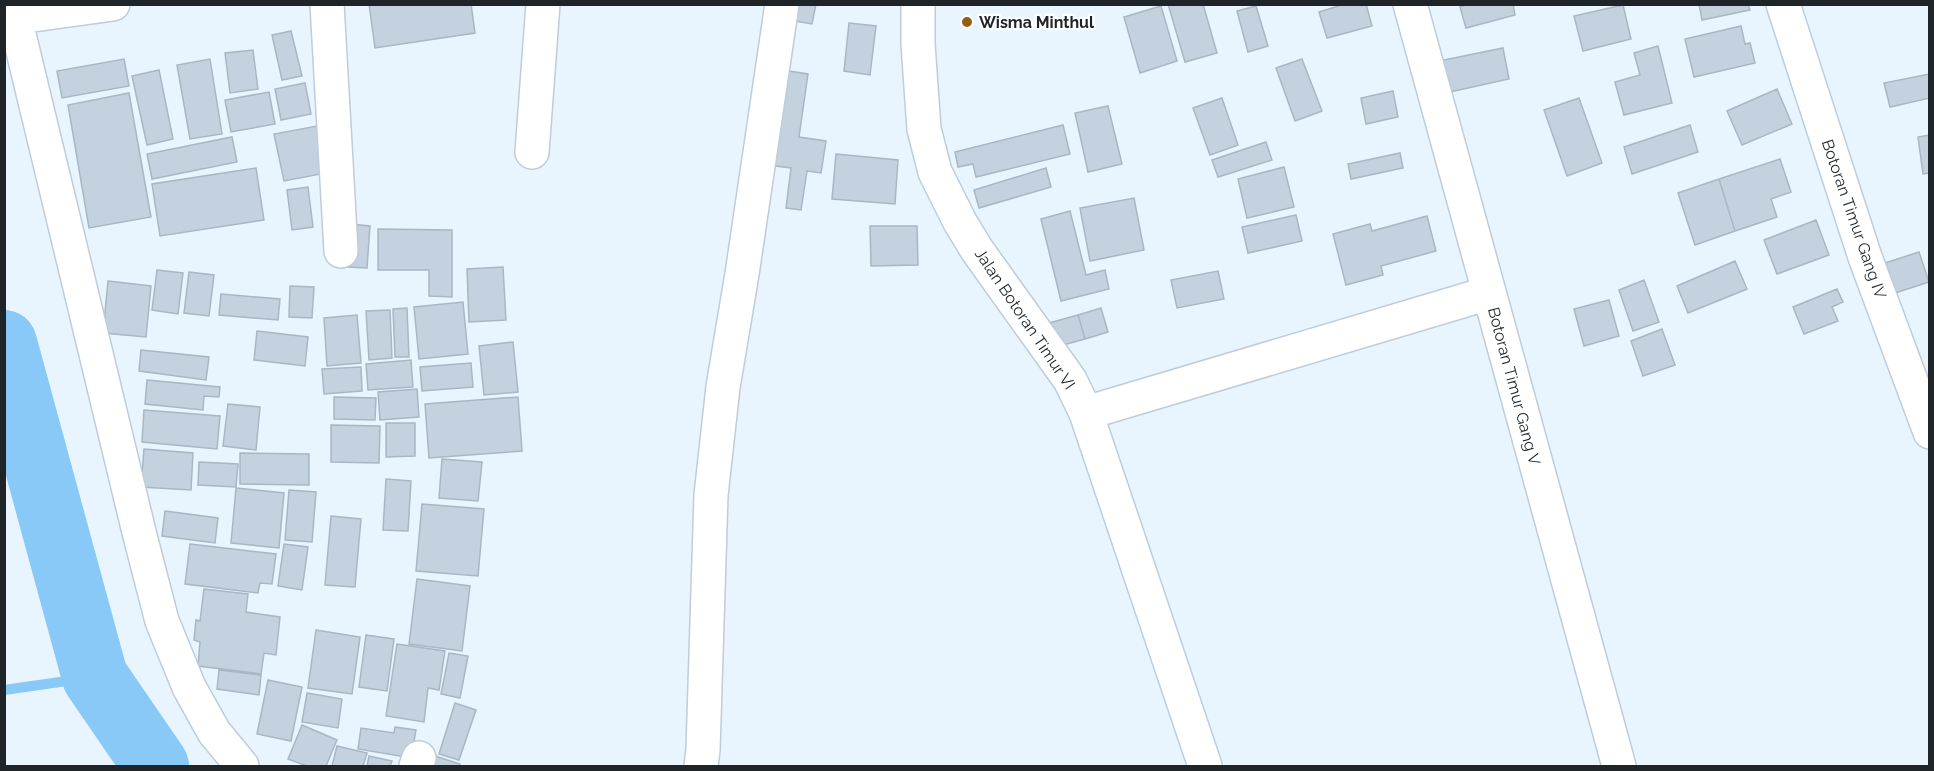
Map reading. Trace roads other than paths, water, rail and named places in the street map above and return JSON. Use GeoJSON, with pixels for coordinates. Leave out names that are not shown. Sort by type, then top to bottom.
{"type":"FeatureCollection","features":[{"type":"Feature","properties":{"kind":"street"},"geometry":{"type":"LineString","coordinates":[[112,4],[10,14],[162,621],[189,687],[214,732],[242,766]]}},
{"type":"Feature","properties":{"kind":"street"},"geometry":{"type":"LineString","coordinates":[[327,4],[341,251]]}},
{"type":"Feature","properties":{"kind":"street"},"geometry":{"type":"LineString","coordinates":[[532,153],[543,4]]}},
{"type":"Feature","properties":{"kind":"street"},"geometry":{"type":"LineString","coordinates":[[701,766],[711,495],[723,387],[782,4]]}},
{"type":"Feature","properties":{"kind":"street","name":"Jalan Botoran Timur VI"},"geometry":{"type":"LineString","coordinates":[[918,4],[918,44],[924,129],[935,172],[971,241],[1070,380],[1086,413],[1205,766]]}},
{"type":"Feature","properties":{"kind":"street","name":"Botoran Timur Gang V"},"geometry":{"type":"LineString","coordinates":[[1410,4],[1619,766]]}},
{"type":"Feature","properties":{"kind":"street","name":"Botoran Timur Gang IV"},"geometry":{"type":"LineString","coordinates":[[1783,4],[1865,257],[1929,432]]}},
{"type":"Feature","properties":{"kind":"street"},"geometry":{"type":"LineString","coordinates":[[1086,413],[1489,293]]}},
{"type":"Feature","properties":{"kind":"waterway"},"geometry":{"type":"LineString","coordinates":[[4,343],[95,677],[156,766]]}},
{"type":"Feature","properties":{"kind":"waterway"},"geometry":{"type":"LineString","coordinates":[[4,690],[95,677]]}},
{"type":"Feature","properties":{"kind":"place","name":"Wisma Minthul"},"geometry":{"type":"Point","coordinates":[967,22]}}]}
